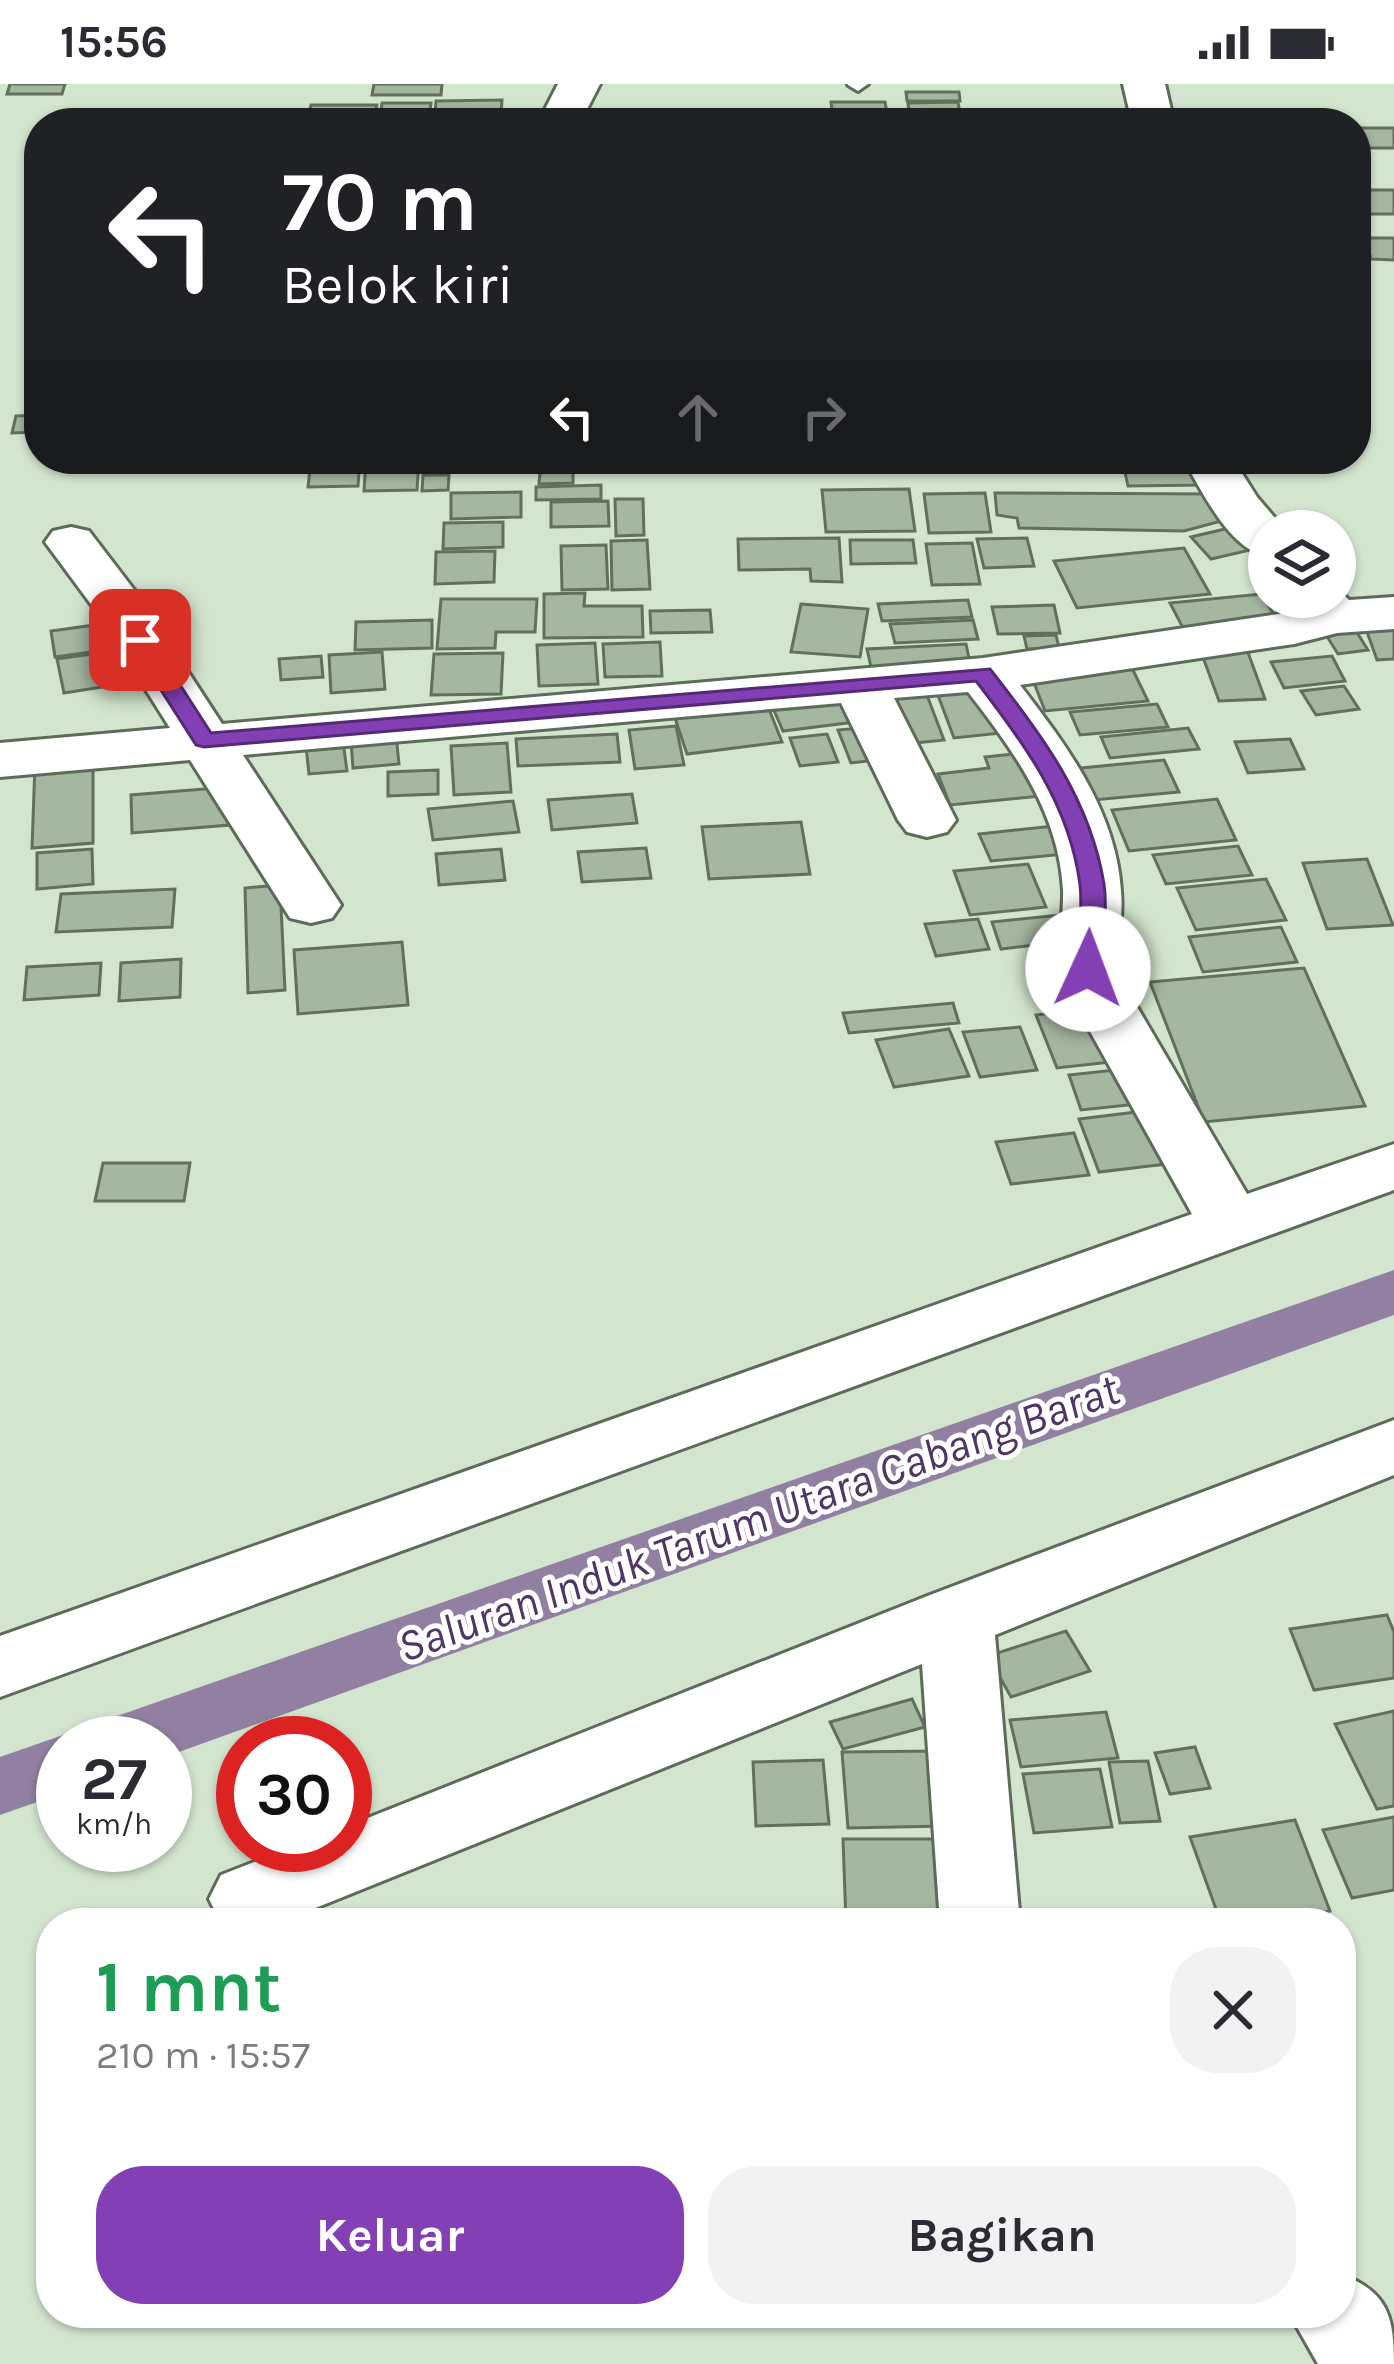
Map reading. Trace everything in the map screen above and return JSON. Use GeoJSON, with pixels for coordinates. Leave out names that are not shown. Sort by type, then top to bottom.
{"type":"FeatureCollection","features":[{"type":"Feature","properties":{"kind":"street"},"geometry":{"type":"LineString","coordinates":[[1217,474],[1248,519]]}},
{"type":"Feature","properties":{"kind":"street"},"geometry":{"type":"LineString","coordinates":[[71,542],[119,606],[311,904]]}},
{"type":"Feature","properties":{"kind":"street"},"geometry":{"type":"LineString","coordinates":[[1356,610],[1394,613]]}},
{"type":"Feature","properties":{"kind":"street"},"geometry":{"type":"LineString","coordinates":[[0,760],[982,674],[1294,628],[1310,618]]}},
{"type":"Feature","properties":{"kind":"street"},"geometry":{"type":"LineString","coordinates":[[982,674],[1038,745],[1076,818],[1092,888],[1086,958],[1093,983],[1233,1227]]}},
{"type":"Feature","properties":{"kind":"street"},"geometry":{"type":"LineString","coordinates":[[858,682],[928,820]]}},
{"type":"Feature","properties":{"kind":"street"},"geometry":{"type":"LineString","coordinates":[[0,1667],[1394,1166]]}},
{"type":"Feature","properties":{"kind":"street"},"geometry":{"type":"LineString","coordinates":[[258,1908],[249,1899],[1394,1446]]}},
{"type":"Feature","properties":{"kind":"street"},"geometry":{"type":"LineString","coordinates":[[956,1616],[979,1908]]}},
{"type":"Feature","properties":{"kind":"street"},"geometry":{"type":"LineString","coordinates":[[1345,2328],[1371,2364]]}},
{"type":"Feature","properties":{"kind":"building"},"geometry":{"type":"Polygon","coordinates":[[[10,84],[65,84],[62,94],[7,94],[10,84]]]}},
{"type":"Feature","properties":{"kind":"building"},"geometry":{"type":"Polygon","coordinates":[[[374,84],[442,84],[441,95],[372,95],[374,84]]]}},
{"type":"Feature","properties":{"kind":"building"},"geometry":{"type":"Polygon","coordinates":[[[906,92],[959,92],[960,101],[907,101],[906,92]]]}},
{"type":"Feature","properties":{"kind":"building"},"geometry":{"type":"Polygon","coordinates":[[[502,100],[501,108],[436,108],[436,101],[502,100]]]}},
{"type":"Feature","properties":{"kind":"building"},"geometry":{"type":"Polygon","coordinates":[[[831,102],[885,102],[886,108],[832,108],[831,102]]]}},
{"type":"Feature","properties":{"kind":"building"},"geometry":{"type":"Polygon","coordinates":[[[958,102],[959,108],[908,108],[908,103],[958,102]]]}},
{"type":"Feature","properties":{"kind":"building"},"geometry":{"type":"Polygon","coordinates":[[[382,103],[431,103],[430,108],[381,108],[382,103]]]}},
{"type":"Feature","properties":{"kind":"building"},"geometry":{"type":"Polygon","coordinates":[[[311,105],[377,105],[376,108],[311,105]]]}},
{"type":"Feature","properties":{"kind":"building"},"geometry":{"type":"Polygon","coordinates":[[[1371,128],[1394,128],[1394,148],[1371,148],[1371,128]]]}},
{"type":"Feature","properties":{"kind":"building"},"geometry":{"type":"Polygon","coordinates":[[[1371,190],[1394,190],[1394,214],[1371,214],[1371,190]]]}},
{"type":"Feature","properties":{"kind":"building"},"geometry":{"type":"Polygon","coordinates":[[[1371,238],[1394,238],[1394,260],[1371,259],[1371,238]]]}},
{"type":"Feature","properties":{"kind":"building"},"geometry":{"type":"Polygon","coordinates":[[[16,416],[24,416],[24,433],[12,433],[16,416]]]}},
{"type":"Feature","properties":{"kind":"building"},"geometry":{"type":"Polygon","coordinates":[[[309,474],[359,474],[358,486],[308,487],[309,474]]]}},
{"type":"Feature","properties":{"kind":"building"},"geometry":{"type":"Polygon","coordinates":[[[365,474],[418,474],[417,490],[364,491],[365,474]]]}},
{"type":"Feature","properties":{"kind":"building"},"geometry":{"type":"Polygon","coordinates":[[[540,474],[573,474],[573,483],[539,484],[540,474]]]}},
{"type":"Feature","properties":{"kind":"building"},"geometry":{"type":"Polygon","coordinates":[[[1125,474],[1198,474],[1201,485],[1128,486],[1125,474]]]}},
{"type":"Feature","properties":{"kind":"building"},"geometry":{"type":"Polygon","coordinates":[[[423,475],[449,475],[448,490],[422,491],[423,475]]]}},
{"type":"Feature","properties":{"kind":"building"},"geometry":{"type":"Polygon","coordinates":[[[601,485],[601,499],[536,500],[536,487],[601,485]]]}},
{"type":"Feature","properties":{"kind":"building"},"geometry":{"type":"Polygon","coordinates":[[[909,489],[915,531],[826,532],[822,490],[909,489]]]}},
{"type":"Feature","properties":{"kind":"building"},"geometry":{"type":"Polygon","coordinates":[[[521,492],[521,517],[451,519],[451,493],[521,492]]]}},
{"type":"Feature","properties":{"kind":"building"},"geometry":{"type":"Polygon","coordinates":[[[985,493],[991,532],[929,533],[924,494],[985,493]]]}},
{"type":"Feature","properties":{"kind":"building"},"geometry":{"type":"Polygon","coordinates":[[[995,493],[1217,494],[1240,516],[1184,531],[1019,528],[1017,518],[997,515],[995,493]]]}},
{"type":"Feature","properties":{"kind":"building"},"geometry":{"type":"Polygon","coordinates":[[[615,499],[643,499],[644,535],[616,536],[615,499]]]}},
{"type":"Feature","properties":{"kind":"building"},"geometry":{"type":"Polygon","coordinates":[[[608,501],[609,526],[551,527],[551,502],[608,501]]]}},
{"type":"Feature","properties":{"kind":"building"},"geometry":{"type":"Polygon","coordinates":[[[503,522],[503,547],[443,549],[444,523],[503,522]]]}},
{"type":"Feature","properties":{"kind":"building"},"geometry":{"type":"Polygon","coordinates":[[[1238,526],[1248,536],[1248,551],[1211,559],[1191,537],[1238,526]]]}},
{"type":"Feature","properties":{"kind":"building"},"geometry":{"type":"Polygon","coordinates":[[[839,538],[842,582],[811,581],[810,569],[739,570],[738,539],[839,538]]]}},
{"type":"Feature","properties":{"kind":"building"},"geometry":{"type":"Polygon","coordinates":[[[1027,538],[1034,566],[984,568],[977,539],[1027,538]]]}},
{"type":"Feature","properties":{"kind":"building"},"geometry":{"type":"Polygon","coordinates":[[[647,540],[650,589],[612,590],[611,541],[647,540]]]}},
{"type":"Feature","properties":{"kind":"building"},"geometry":{"type":"Polygon","coordinates":[[[850,540],[913,540],[916,563],[851,564],[850,540]]]}},
{"type":"Feature","properties":{"kind":"building"},"geometry":{"type":"Polygon","coordinates":[[[972,543],[980,584],[932,585],[926,544],[972,543]]]}},
{"type":"Feature","properties":{"kind":"building"},"geometry":{"type":"Polygon","coordinates":[[[606,545],[608,589],[562,590],[561,546],[606,545]]]}},
{"type":"Feature","properties":{"kind":"building"},"geometry":{"type":"Polygon","coordinates":[[[1184,548],[1210,594],[1077,608],[1054,561],[1184,548]]]}},
{"type":"Feature","properties":{"kind":"building"},"geometry":{"type":"Polygon","coordinates":[[[495,551],[494,582],[435,584],[436,552],[495,551]]]}},
{"type":"Feature","properties":{"kind":"building"},"geometry":{"type":"Polygon","coordinates":[[[585,593],[584,606],[642,606],[643,637],[544,638],[544,594],[585,593]]]}},
{"type":"Feature","properties":{"kind":"building"},"geometry":{"type":"Polygon","coordinates":[[[1248,595],[1248,618],[1276,618],[1183,628],[1170,603],[1248,595]]]}},
{"type":"Feature","properties":{"kind":"building"},"geometry":{"type":"Polygon","coordinates":[[[441,599],[537,599],[535,632],[496,632],[495,648],[437,649],[441,599]]]}},
{"type":"Feature","properties":{"kind":"building"},"geometry":{"type":"Polygon","coordinates":[[[968,600],[972,617],[882,621],[878,604],[968,600]]]}},
{"type":"Feature","properties":{"kind":"building"},"geometry":{"type":"Polygon","coordinates":[[[801,604],[868,609],[860,657],[791,652],[801,604]]]}},
{"type":"Feature","properties":{"kind":"building"},"geometry":{"type":"Polygon","coordinates":[[[1054,605],[1060,633],[998,634],[992,607],[1054,605]]]}},
{"type":"Feature","properties":{"kind":"building"},"geometry":{"type":"Polygon","coordinates":[[[710,610],[712,632],[651,633],[650,611],[710,610]]]}},
{"type":"Feature","properties":{"kind":"building"},"geometry":{"type":"Polygon","coordinates":[[[432,620],[432,648],[355,650],[356,622],[432,620]]]}},
{"type":"Feature","properties":{"kind":"building"},"geometry":{"type":"Polygon","coordinates":[[[973,620],[978,639],[895,643],[890,624],[973,620]]]}},
{"type":"Feature","properties":{"kind":"building"},"geometry":{"type":"Polygon","coordinates":[[[109,623],[114,649],[55,657],[51,631],[109,623]]]}},
{"type":"Feature","properties":{"kind":"building"},"geometry":{"type":"Polygon","coordinates":[[[1394,628],[1394,659],[1377,660],[1366,629],[1394,628]]]}},
{"type":"Feature","properties":{"kind":"building"},"geometry":{"type":"Polygon","coordinates":[[[1356,631],[1368,650],[1338,654],[1326,635],[1356,631]]]}},
{"type":"Feature","properties":{"kind":"building"},"geometry":{"type":"Polygon","coordinates":[[[1056,635],[1059,648],[1027,649],[1024,636],[1056,635]]]}},
{"type":"Feature","properties":{"kind":"building"},"geometry":{"type":"Polygon","coordinates":[[[660,642],[662,676],[605,677],[603,644],[660,642]]]}},
{"type":"Feature","properties":{"kind":"building"},"geometry":{"type":"Polygon","coordinates":[[[595,643],[598,684],[539,686],[537,645],[595,643]]]}},
{"type":"Feature","properties":{"kind":"building"},"geometry":{"type":"Polygon","coordinates":[[[966,644],[970,663],[871,667],[867,649],[966,644]]]}},
{"type":"Feature","properties":{"kind":"building"},"geometry":{"type":"Polygon","coordinates":[[[1246,647],[1265,699],[1219,701],[1200,649],[1246,647]]]}},
{"type":"Feature","properties":{"kind":"building"},"geometry":{"type":"Polygon","coordinates":[[[113,651],[121,684],[64,693],[57,659],[113,651]]]}},
{"type":"Feature","properties":{"kind":"building"},"geometry":{"type":"Polygon","coordinates":[[[382,652],[385,689],[331,693],[329,655],[382,652]]]}},
{"type":"Feature","properties":{"kind":"building"},"geometry":{"type":"Polygon","coordinates":[[[503,653],[501,694],[431,695],[434,654],[503,653]]]}},
{"type":"Feature","properties":{"kind":"building"},"geometry":{"type":"Polygon","coordinates":[[[321,656],[323,677],[281,680],[279,659],[321,656]]]}},
{"type":"Feature","properties":{"kind":"building"},"geometry":{"type":"Polygon","coordinates":[[[1332,656],[1345,681],[1284,688],[1271,662],[1332,656]]]}},
{"type":"Feature","properties":{"kind":"building"},"geometry":{"type":"Polygon","coordinates":[[[1131,666],[1148,701],[1045,711],[1031,675],[1131,666]]]}},
{"type":"Feature","properties":{"kind":"building"},"geometry":{"type":"Polygon","coordinates":[[[982,685],[1001,733],[954,738],[936,690],[982,685]]]}},
{"type":"Feature","properties":{"kind":"building"},"geometry":{"type":"Polygon","coordinates":[[[1344,686],[1359,709],[1316,715],[1301,691],[1344,686]]]}},
{"type":"Feature","properties":{"kind":"building"},"geometry":{"type":"Polygon","coordinates":[[[859,690],[871,720],[783,731],[770,701],[859,690]]]}},
{"type":"Feature","properties":{"kind":"building"},"geometry":{"type":"Polygon","coordinates":[[[925,690],[944,740],[897,745],[878,695],[925,690]]]}},
{"type":"Feature","properties":{"kind":"building"},"geometry":{"type":"Polygon","coordinates":[[[767,704],[782,742],[687,754],[674,715],[767,704]]]}},
{"type":"Feature","properties":{"kind":"building"},"geometry":{"type":"Polygon","coordinates":[[[1157,704],[1168,727],[1080,735],[1070,712],[1157,704]]]}},
{"type":"Feature","properties":{"kind":"building"},"geometry":{"type":"Polygon","coordinates":[[[395,725],[399,764],[353,768],[350,729],[395,725]]]}},
{"type":"Feature","properties":{"kind":"building"},"geometry":{"type":"Polygon","coordinates":[[[676,726],[684,765],[635,769],[629,730],[676,726]]]}},
{"type":"Feature","properties":{"kind":"building"},"geometry":{"type":"Polygon","coordinates":[[[872,727],[885,759],[851,763],[838,730],[872,727]]]}},
{"type":"Feature","properties":{"kind":"building"},"geometry":{"type":"Polygon","coordinates":[[[1188,728],[1199,749],[1110,758],[1101,737],[1188,728]]]}},
{"type":"Feature","properties":{"kind":"building"},"geometry":{"type":"Polygon","coordinates":[[[342,734],[347,771],[309,774],[305,737],[342,734]]]}},
{"type":"Feature","properties":{"kind":"building"},"geometry":{"type":"Polygon","coordinates":[[[617,734],[620,762],[518,766],[516,739],[617,734]]]}},
{"type":"Feature","properties":{"kind":"building"},"geometry":{"type":"Polygon","coordinates":[[[827,734],[838,762],[800,766],[790,738],[827,734]]]}},
{"type":"Feature","properties":{"kind":"building"},"geometry":{"type":"Polygon","coordinates":[[[1290,739],[1304,769],[1248,773],[1235,742],[1290,739]]]}},
{"type":"Feature","properties":{"kind":"building"},"geometry":{"type":"Polygon","coordinates":[[[507,743],[511,792],[454,795],[451,746],[507,743]]]}},
{"type":"Feature","properties":{"kind":"building"},"geometry":{"type":"Polygon","coordinates":[[[1033,752],[1051,795],[950,805],[938,774],[989,768],[985,757],[1033,752]]]}},
{"type":"Feature","properties":{"kind":"building"},"geometry":{"type":"Polygon","coordinates":[[[93,760],[93,843],[32,848],[35,764],[93,760]]]}},
{"type":"Feature","properties":{"kind":"building"},"geometry":{"type":"Polygon","coordinates":[[[1164,760],[1179,792],[1083,801],[1070,769],[1164,760]]]}},
{"type":"Feature","properties":{"kind":"building"},"geometry":{"type":"Polygon","coordinates":[[[438,770],[438,794],[388,796],[388,772],[438,770]]]}},
{"type":"Feature","properties":{"kind":"building"},"geometry":{"type":"Polygon","coordinates":[[[228,787],[230,825],[132,833],[131,795],[228,787]]]}},
{"type":"Feature","properties":{"kind":"building"},"geometry":{"type":"Polygon","coordinates":[[[632,794],[637,823],[552,830],[548,800],[632,794]]]}},
{"type":"Feature","properties":{"kind":"building"},"geometry":{"type":"Polygon","coordinates":[[[1217,799],[1236,840],[1129,851],[1112,810],[1217,799]]]}},
{"type":"Feature","properties":{"kind":"building"},"geometry":{"type":"Polygon","coordinates":[[[513,801],[519,832],[433,840],[428,809],[513,801]]]}},
{"type":"Feature","properties":{"kind":"building"},"geometry":{"type":"Polygon","coordinates":[[[801,822],[810,874],[709,879],[702,827],[801,822]]]}},
{"type":"Feature","properties":{"kind":"building"},"geometry":{"type":"Polygon","coordinates":[[[1054,826],[1065,854],[991,861],[979,834],[1054,826]]]}},
{"type":"Feature","properties":{"kind":"building"},"geometry":{"type":"Polygon","coordinates":[[[1238,846],[1252,875],[1166,884],[1153,855],[1238,846]]]}},
{"type":"Feature","properties":{"kind":"building"},"geometry":{"type":"Polygon","coordinates":[[[646,848],[651,878],[582,882],[578,852],[646,848]]]}},
{"type":"Feature","properties":{"kind":"building"},"geometry":{"type":"Polygon","coordinates":[[[92,849],[93,884],[37,889],[37,853],[92,849]]]}},
{"type":"Feature","properties":{"kind":"building"},"geometry":{"type":"Polygon","coordinates":[[[501,849],[505,880],[439,885],[436,854],[501,849]]]}},
{"type":"Feature","properties":{"kind":"building"},"geometry":{"type":"Polygon","coordinates":[[[1367,859],[1393,925],[1327,929],[1303,863],[1367,859]]]}},
{"type":"Feature","properties":{"kind":"building"},"geometry":{"type":"Polygon","coordinates":[[[1028,864],[1046,907],[970,915],[954,871],[1028,864]]]}},
{"type":"Feature","properties":{"kind":"building"},"geometry":{"type":"Polygon","coordinates":[[[1266,879],[1286,920],[1196,930],[1177,888],[1266,879]]]}},
{"type":"Feature","properties":{"kind":"building"},"geometry":{"type":"Polygon","coordinates":[[[280,885],[285,990],[248,993],[245,888],[280,885]]]}},
{"type":"Feature","properties":{"kind":"building"},"geometry":{"type":"Polygon","coordinates":[[[175,889],[172,927],[56,932],[61,894],[175,889]]]}},
{"type":"Feature","properties":{"kind":"building"},"geometry":{"type":"Polygon","coordinates":[[[1070,914],[1080,940],[1001,949],[992,922],[1070,914]]]}},
{"type":"Feature","properties":{"kind":"building"},"geometry":{"type":"Polygon","coordinates":[[[978,919],[989,949],[936,956],[925,924],[978,919]]]}},
{"type":"Feature","properties":{"kind":"building"},"geometry":{"type":"Polygon","coordinates":[[[1281,927],[1297,962],[1203,972],[1189,937],[1281,927]]]}},
{"type":"Feature","properties":{"kind":"building"},"geometry":{"type":"Polygon","coordinates":[[[402,942],[408,1005],[298,1014],[294,950],[402,942]]]}},
{"type":"Feature","properties":{"kind":"building"},"geometry":{"type":"Polygon","coordinates":[[[181,959],[180,997],[119,1001],[121,963],[181,959]]]}},
{"type":"Feature","properties":{"kind":"building"},"geometry":{"type":"Polygon","coordinates":[[[101,963],[99,995],[24,1000],[27,967],[101,963]]]}},
{"type":"Feature","properties":{"kind":"building"},"geometry":{"type":"Polygon","coordinates":[[[1304,968],[1365,1106],[1204,1122],[1150,982],[1304,968]]]}},
{"type":"Feature","properties":{"kind":"building"},"geometry":{"type":"Polygon","coordinates":[[[953,1003],[959,1023],[849,1033],[843,1013],[953,1003]]]}},
{"type":"Feature","properties":{"kind":"building"},"geometry":{"type":"Polygon","coordinates":[[[1091,1009],[1111,1062],[1057,1068],[1036,1015],[1091,1009]]]}},
{"type":"Feature","properties":{"kind":"building"},"geometry":{"type":"Polygon","coordinates":[[[1020,1027],[1037,1070],[980,1077],[963,1032],[1020,1027]]]}},
{"type":"Feature","properties":{"kind":"building"},"geometry":{"type":"Polygon","coordinates":[[[949,1029],[969,1076],[894,1087],[876,1040],[949,1029]]]}},
{"type":"Feature","properties":{"kind":"building"},"geometry":{"type":"Polygon","coordinates":[[[1124,1069],[1138,1104],[1081,1110],[1069,1075],[1124,1069]]]}},
{"type":"Feature","properties":{"kind":"building"},"geometry":{"type":"Polygon","coordinates":[[[1153,1110],[1175,1163],[1099,1172],[1079,1119],[1153,1110]]]}},
{"type":"Feature","properties":{"kind":"building"},"geometry":{"type":"Polygon","coordinates":[[[1074,1133],[1089,1175],[1011,1184],[996,1142],[1074,1133]]]}},
{"type":"Feature","properties":{"kind":"building"},"geometry":{"type":"Polygon","coordinates":[[[103,1163],[190,1163],[184,1201],[95,1201],[103,1163]]]}},
{"type":"Feature","properties":{"kind":"building"},"geometry":{"type":"Polygon","coordinates":[[[1387,1615],[1394,1632],[1394,1678],[1314,1690],[1290,1629],[1387,1615]]]}},
{"type":"Feature","properties":{"kind":"building"},"geometry":{"type":"Polygon","coordinates":[[[1066,1631],[1090,1671],[1011,1697],[988,1656],[1066,1631]]]}},
{"type":"Feature","properties":{"kind":"building"},"geometry":{"type":"Polygon","coordinates":[[[912,1699],[925,1727],[843,1749],[830,1722],[912,1699]]]}},
{"type":"Feature","properties":{"kind":"building"},"geometry":{"type":"Polygon","coordinates":[[[1394,1711],[1394,1806],[1377,1809],[1335,1724],[1394,1711]]]}},
{"type":"Feature","properties":{"kind":"building"},"geometry":{"type":"Polygon","coordinates":[[[1106,1712],[1118,1758],[1021,1767],[1010,1720],[1106,1712]]]}},
{"type":"Feature","properties":{"kind":"building"},"geometry":{"type":"Polygon","coordinates":[[[1195,1747],[1210,1788],[1170,1794],[1155,1753],[1195,1747]]]}},
{"type":"Feature","properties":{"kind":"building"},"geometry":{"type":"Polygon","coordinates":[[[937,1751],[945,1826],[848,1828],[842,1752],[937,1751]]]}},
{"type":"Feature","properties":{"kind":"building"},"geometry":{"type":"Polygon","coordinates":[[[823,1760],[829,1824],[756,1826],[753,1762],[823,1760]]]}},
{"type":"Feature","properties":{"kind":"building"},"geometry":{"type":"Polygon","coordinates":[[[1148,1761],[1160,1821],[1120,1823],[1109,1762],[1148,1761]]]}},
{"type":"Feature","properties":{"kind":"building"},"geometry":{"type":"Polygon","coordinates":[[[1100,1769],[1112,1827],[1034,1833],[1023,1774],[1100,1769]]]}},
{"type":"Feature","properties":{"kind":"building"},"geometry":{"type":"Polygon","coordinates":[[[1394,1817],[1394,1890],[1352,1898],[1323,1830],[1394,1817]]]}},
{"type":"Feature","properties":{"kind":"building"},"geometry":{"type":"Polygon","coordinates":[[[1295,1820],[1329,1908],[1216,1908],[1190,1837],[1295,1820]]]}},
{"type":"Feature","properties":{"kind":"building"},"geometry":{"type":"Polygon","coordinates":[[[843,1839],[955,1839],[960,1908],[845,1908],[843,1839]]]}},
{"type":"Feature","properties":{"kind":"waterway","name":"Saluran Induk Tarum Utara Cabang Barat"},"geometry":{"type":"LineString","coordinates":[[192,1718],[1394,1292]]}},
{"type":"Feature","properties":{"kind":"waterway","name":"Saluran Induk Tarum Utara Cabang Barat"},"geometry":{"type":"LineString","coordinates":[[0,1786],[36,1773]]}},
{"type":"Feature","properties":{"kind":"route"},"geometry":{"type":"LineString","coordinates":[[140,640],[204,740],[982,674],[1038,745],[1076,818],[1092,888],[1088,969]]}}]}
